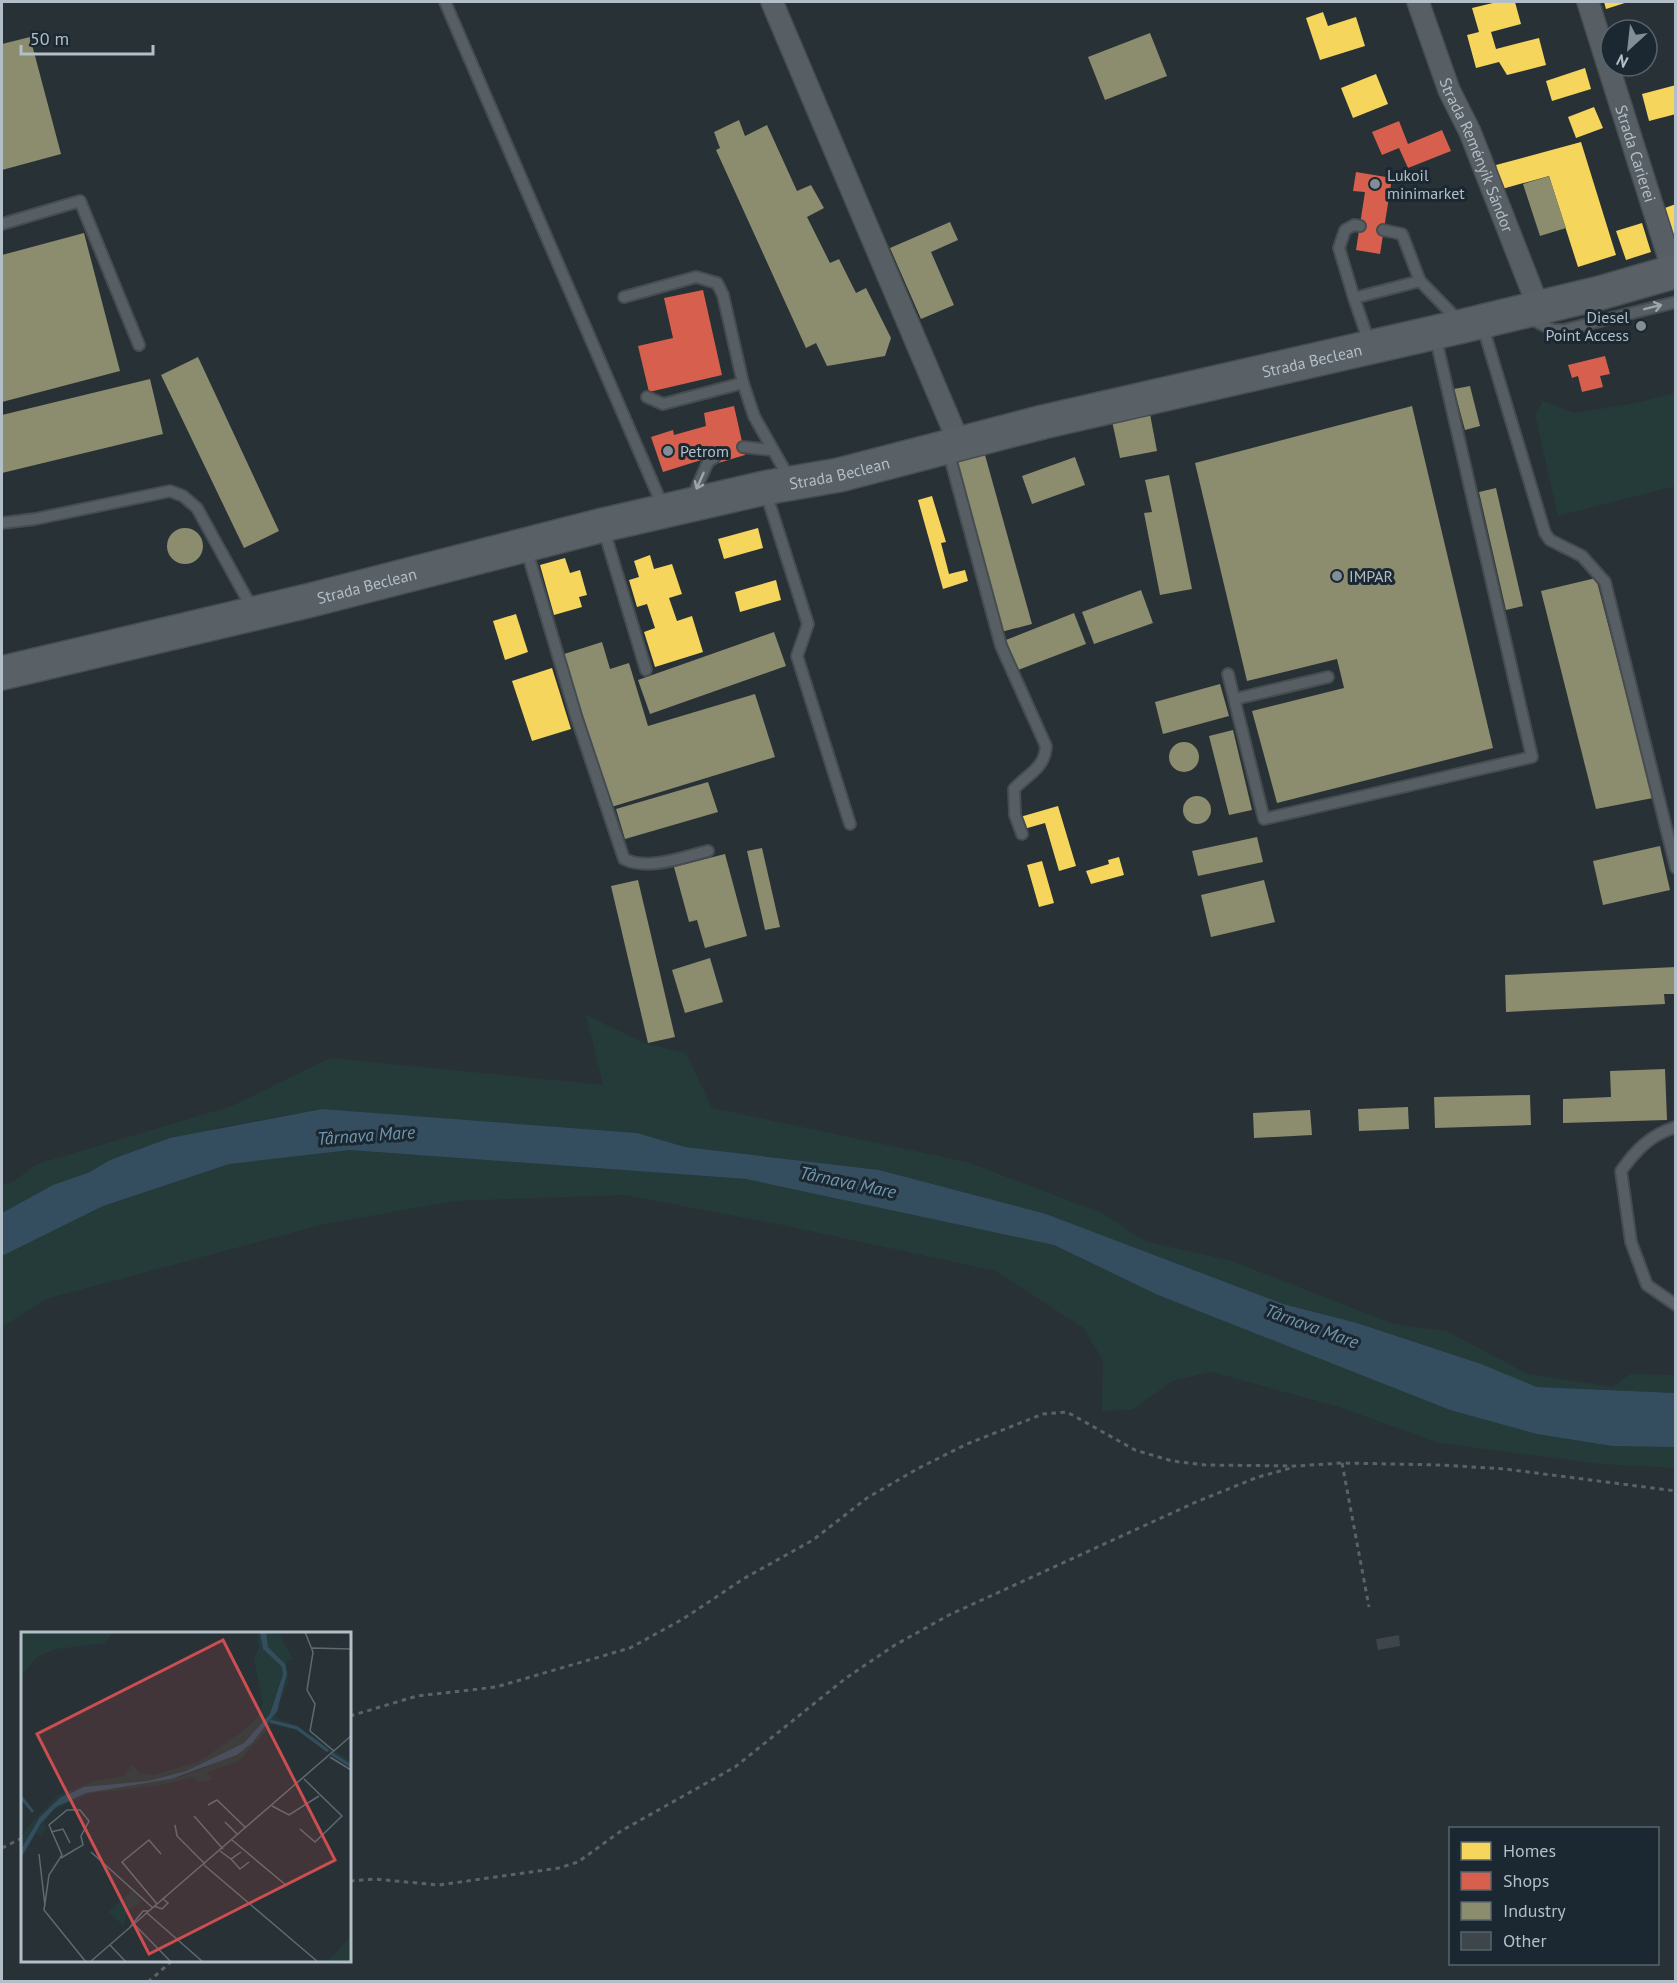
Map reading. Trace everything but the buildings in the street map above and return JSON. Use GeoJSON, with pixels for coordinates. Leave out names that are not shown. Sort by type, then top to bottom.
{"type":"FeatureCollection","features":[{"type":"Feature","properties":{"kind":"main road","name":"Strada Beclean"},"geometry":{"type":"LineString","coordinates":[[2,673],[525,547],[603,525],[778,486],[839,475],[953,445],[1528,309],[1600,293],[1675,281]]}},
{"type":"Feature","properties":{"kind":"street"},"geometry":{"type":"LineString","coordinates":[[772,2],[953,445]]}},
{"type":"Feature","properties":{"kind":"street","name":"Strada Reményik Sándor"},"geometry":{"type":"LineString","coordinates":[[1418,2],[1449,90],[1470,132],[1528,309]]}},
{"type":"Feature","properties":{"kind":"street","name":"Strada Carierei"},"geometry":{"type":"LineString","coordinates":[[1588,2],[1675,281]]}},
{"type":"Feature","properties":{"kind":"lane"},"geometry":{"type":"LineString","coordinates":[[445,2],[677,509]]}},
{"type":"Feature","properties":{"kind":"lane"},"geometry":{"type":"LineString","coordinates":[[2,224],[80,201],[139,345]]}},
{"type":"Feature","properties":{"kind":"lane"},"geometry":{"type":"LineString","coordinates":[[1360,226],[1349,227],[1345,230],[1339,248],[1371,347]]}},
{"type":"Feature","properties":{"kind":"lane"},"geometry":{"type":"LineString","coordinates":[[1383,230],[1402,234],[1419,281],[1460,326],[1545,533],[1550,540],[1582,556],[1605,582],[1676,868]]}},
{"type":"Feature","properties":{"kind":"lane"},"geometry":{"type":"LineString","coordinates":[[624,297],[696,277],[717,283],[723,295],[743,383],[754,416],[771,450],[778,486],[773,510],[808,624],[797,656],[850,824]]}},
{"type":"Feature","properties":{"kind":"lane"},"geometry":{"type":"LineString","coordinates":[[1354,298],[1419,281]]}},
{"type":"Feature","properties":{"kind":"lane"},"geometry":{"type":"LineString","coordinates":[[1228,674],[1264,819],[1532,757],[1460,326]]}},
{"type":"Feature","properties":{"kind":"lane"},"geometry":{"type":"LineString","coordinates":[[647,397],[663,404],[743,383]]}},
{"type":"Feature","properties":{"kind":"lane"},"geometry":{"type":"LineString","coordinates":[[953,445],[1001,646],[1046,746],[1040,765],[1014,789],[1015,815],[1022,834]]}},
{"type":"Feature","properties":{"kind":"lane"},"geometry":{"type":"LineString","coordinates":[[743,447],[771,450]]}},
{"type":"Feature","properties":{"kind":"lane"},"geometry":{"type":"LineString","coordinates":[[677,509],[708,462],[715,457]]}},
{"type":"Feature","properties":{"kind":"lane"},"geometry":{"type":"LineString","coordinates":[[2,523],[35,519],[170,491],[183,496],[197,508],[255,613]]}},
{"type":"Feature","properties":{"kind":"lane"},"geometry":{"type":"LineString","coordinates":[[603,525],[646,670]]}},
{"type":"Feature","properties":{"kind":"lane"},"geometry":{"type":"LineString","coordinates":[[525,547],[577,719],[624,859],[635,864],[663,862],[708,851]]}},
{"type":"Feature","properties":{"kind":"lane"},"geometry":{"type":"LineString","coordinates":[[1234,699],[1328,677]]}},
{"type":"Feature","properties":{"kind":"lane"},"geometry":{"type":"LineString","coordinates":[[1676,1127],[1661,1131],[1636,1149],[1622,1171],[1631,1242],[1647,1285],[1676,1305]]}},
{"type":"Feature","properties":{"kind":"path"},"geometry":{"type":"LineString","coordinates":[[351,1716],[417,1696],[496,1687],[630,1648],[682,1619],[742,1579],[770,1566],[813,1540],[867,1498],[917,1469],[967,1444],[1043,1414],[1067,1412],[1076,1415],[1134,1450],[1172,1461],[1204,1465],[1296,1466],[1342,1463],[1505,1469],[1676,1491]]}},
{"type":"Feature","properties":{"kind":"path"},"geometry":{"type":"LineString","coordinates":[[1342,1463],[1370,1607]]}},
{"type":"Feature","properties":{"kind":"path"},"geometry":{"type":"LineString","coordinates":[[351,1881],[374,1879],[439,1885],[559,1868],[578,1862],[621,1831],[735,1767],[846,1678],[895,1645],[948,1615],[1196,1502],[1258,1477],[1296,1466]]}},
{"type":"Feature","properties":{"kind":"path"},"geometry":{"type":"LineString","coordinates":[[2,1848],[21,1838]]}},
{"type":"Feature","properties":{"kind":"path"},"geometry":{"type":"LineString","coordinates":[[148,1982],[171,1962]]}},
{"type":"Feature","properties":{"kind":"green space"},"geometry":{"type":"Polygon","coordinates":[[[1675,393],[1675,486],[1558,516],[1535,414],[1543,401],[1574,413],[1631,404],[1675,393]]]}},
{"type":"Feature","properties":{"kind":"green space"},"geometry":{"type":"Polygon","coordinates":[[[586,1015],[644,1043],[686,1053],[712,1108],[967,1162],[1102,1213],[1144,1241],[1232,1261],[1393,1324],[1446,1331],[1528,1374],[1613,1387],[1630,1374],[1675,1375],[1675,1393],[1537,1387],[1481,1364],[1357,1323],[1283,1304],[1046,1214],[879,1170],[685,1147],[637,1133],[322,1109],[220,1127],[110,1160],[90,1172],[53,1185],[2,1213],[2,1185],[11,1183],[37,1164],[232,1106],[330,1058],[603,1085],[586,1015]]]}},
{"type":"Feature","properties":{"kind":"green space"},"geometry":{"type":"Polygon","coordinates":[[[350,1150],[746,1179],[970,1225],[1054,1245],[1158,1295],[1450,1410],[1537,1434],[1612,1446],[1675,1447],[1675,1468],[1600,1464],[1439,1443],[1339,1407],[1212,1372],[1174,1380],[1132,1410],[1102,1411],[1103,1360],[1083,1328],[996,1271],[777,1224],[625,1195],[454,1201],[325,1224],[46,1299],[2,1327],[2,1256],[103,1206],[229,1163],[350,1150]]]}},
{"type":"Feature","properties":{"kind":"water","name":"Târnava Mare"},"geometry":{"type":"Polygon","coordinates":[[[322,1109],[637,1133],[685,1147],[879,1170],[1046,1214],[1283,1304],[1357,1323],[1481,1364],[1537,1387],[1675,1393],[1675,1447],[1612,1446],[1537,1434],[1450,1410],[1158,1295],[1054,1245],[746,1179],[350,1150],[229,1164],[103,1206],[2,1256],[2,1213],[53,1185],[90,1172],[110,1160],[170,1138],[322,1109]]]}},
{"type":"Feature","properties":{"kind":"place","name":"Lukoil minimarket"},"geometry":{"type":"Point","coordinates":[1375,184]}},
{"type":"Feature","properties":{"kind":"place","name":"Diesel Point Access"},"geometry":{"type":"Point","coordinates":[1641,326]}},
{"type":"Feature","properties":{"kind":"place","name":"Petrom"},"geometry":{"type":"Point","coordinates":[668,451]}},
{"type":"Feature","properties":{"kind":"place","name":"IMPAR"},"geometry":{"type":"Point","coordinates":[1337,576]}}]}
